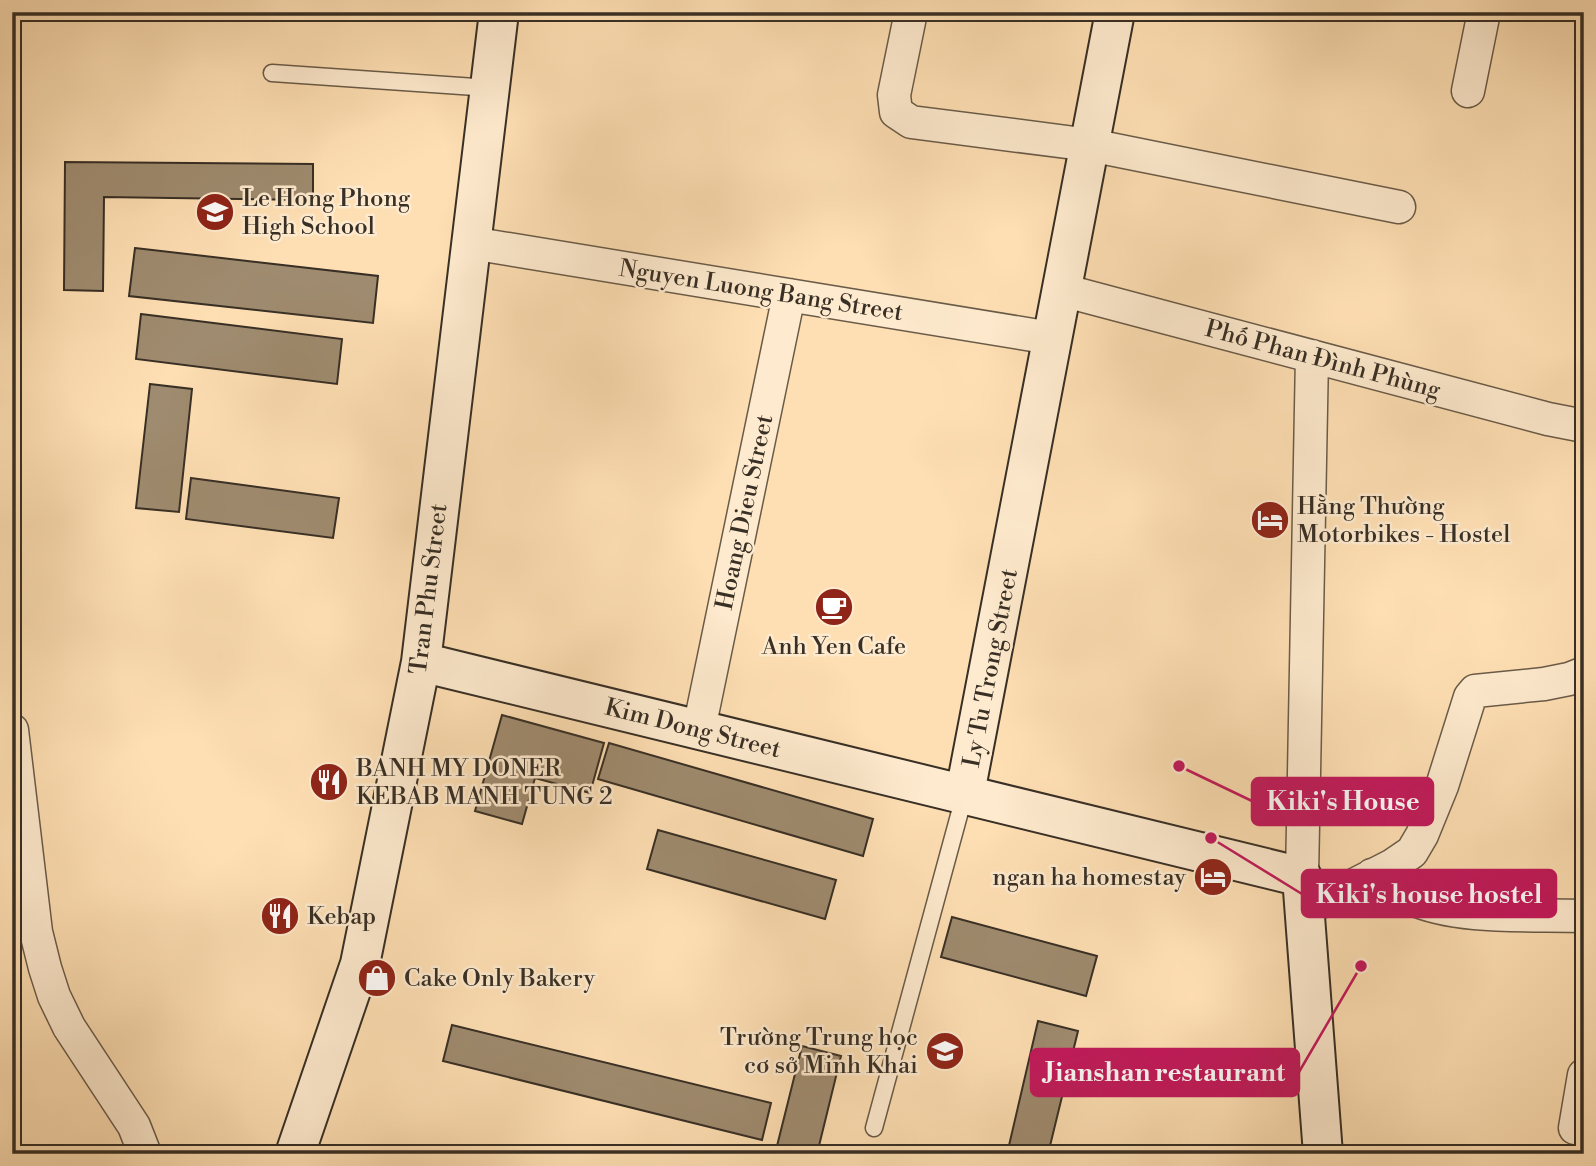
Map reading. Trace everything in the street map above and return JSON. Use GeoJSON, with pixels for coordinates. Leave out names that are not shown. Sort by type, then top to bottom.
{"type":"FeatureCollection","features":[{"type":"Feature","properties":{"kind":"street","name":"Tran Phu Street"},"geometry":{"type":"LineString","coordinates":[[295,1154],[360,964],[421,662],[499,12]]}},
{"type":"Feature","properties":{"kind":"street"},"geometry":{"type":"LineString","coordinates":[[911,12],[894,95],[896,112],[911,122],[1090,145],[1399,207]]}},
{"type":"Feature","properties":{"kind":"street","name":"Ly Tu Trong Street"},"geometry":{"type":"LineString","coordinates":[[1115,12],[965,793],[1303,893]]}},
{"type":"Feature","properties":{"kind":"street"},"geometry":{"type":"LineString","coordinates":[[1468,91],[1484,12]]}},
{"type":"Feature","properties":{"kind":"street","name":"Nguyen Luong Bang Street"},"geometry":{"type":"LineString","coordinates":[[471,243],[1051,338]]}},
{"type":"Feature","properties":{"kind":"street","name":"Phố Phan Đình Phùng"},"geometry":{"type":"LineString","coordinates":[[1062,290],[1584,426]]}},
{"type":"Feature","properties":{"kind":"street","name":"Hoang Dieu Street"},"geometry":{"type":"LineString","coordinates":[[699,729],[789,295]]}},
{"type":"Feature","properties":{"kind":"street"},"geometry":{"type":"LineString","coordinates":[[1312,356],[1303,893],[1323,1154]]}},
{"type":"Feature","properties":{"kind":"street","name":"Kim Dong Street"},"geometry":{"type":"LineString","coordinates":[[421,662],[965,793]]}},
{"type":"Feature","properties":{"kind":"street"},"geometry":{"type":"LineString","coordinates":[[1303,893],[1372,875],[1412,852],[1443,786],[1470,697],[1475,691],[1544,684],[1584,673]]}},
{"type":"Feature","properties":{"kind":"street"},"geometry":{"type":"LineString","coordinates":[[12,730],[36,932],[45,968],[54,996],[69,1027],[134,1126],[145,1154]]}},
{"type":"Feature","properties":{"kind":"street"},"geometry":{"type":"LineString","coordinates":[[1372,875],[1409,897],[1437,907],[1489,913],[1584,916]]}},
{"type":"Feature","properties":{"kind":"street"},"geometry":{"type":"LineString","coordinates":[[1575,1128],[1584,1074]]}},
{"type":"Feature","properties":{"kind":"lane"},"geometry":{"type":"LineString","coordinates":[[272,73],[489,88]]}},
{"type":"Feature","properties":{"kind":"lane"},"geometry":{"type":"LineString","coordinates":[[874,1128],[965,793]]}},
{"type":"Feature","properties":{"kind":"building"},"geometry":{"type":"Polygon","coordinates":[[[65,162],[313,164],[313,200],[104,197],[103,291],[64,290],[65,162]]]}},
{"type":"Feature","properties":{"kind":"building"},"geometry":{"type":"Polygon","coordinates":[[[135,248],[378,276],[373,323],[129,296],[135,248]]]}},
{"type":"Feature","properties":{"kind":"building"},"geometry":{"type":"Polygon","coordinates":[[[141,314],[342,339],[337,384],[136,359],[141,314]]]}},
{"type":"Feature","properties":{"kind":"building"},"geometry":{"type":"Polygon","coordinates":[[[150,384],[192,389],[179,512],[136,508],[150,384]]]}},
{"type":"Feature","properties":{"kind":"building"},"geometry":{"type":"Polygon","coordinates":[[[191,478],[339,498],[333,538],[186,519],[191,478]]]}},
{"type":"Feature","properties":{"kind":"building"},"geometry":{"type":"Polygon","coordinates":[[[502,715],[604,743],[590,793],[535,778],[522,824],[475,811],[502,715]]]}},
{"type":"Feature","properties":{"kind":"building"},"geometry":{"type":"Polygon","coordinates":[[[609,743],[873,819],[863,856],[598,779],[609,743]]]}},
{"type":"Feature","properties":{"kind":"building"},"geometry":{"type":"Polygon","coordinates":[[[658,830],[836,880],[825,919],[647,869],[658,830]]]}},
{"type":"Feature","properties":{"kind":"building"},"geometry":{"type":"Polygon","coordinates":[[[952,917],[1097,956],[1086,996],[941,957],[952,917]]]}},
{"type":"Feature","properties":{"kind":"building"},"geometry":{"type":"Polygon","coordinates":[[[1038,1021],[1078,1031],[1048,1154],[1007,1154],[1038,1021]]]}},
{"type":"Feature","properties":{"kind":"building"},"geometry":{"type":"Polygon","coordinates":[[[452,1025],[771,1103],[762,1140],[443,1061],[452,1025]]]}},
{"type":"Feature","properties":{"kind":"building"},"geometry":{"type":"Polygon","coordinates":[[[802,1046],[841,1056],[817,1154],[775,1154],[802,1046]]]}},
{"type":"Feature","properties":{"kind":"place","name":"Le Hong Phong High School"},"geometry":{"type":"Point","coordinates":[215,212]}},
{"type":"Feature","properties":{"kind":"place","name":"Hằng Thường Motorbikes - Hostel"},"geometry":{"type":"Point","coordinates":[1270,520]}},
{"type":"Feature","properties":{"kind":"place","name":"Anh Yen Cafe"},"geometry":{"type":"Point","coordinates":[834,607]}},
{"type":"Feature","properties":{"kind":"place","name":"Kiki's House"},"geometry":{"type":"Point","coordinates":[1179,766]}},
{"type":"Feature","properties":{"kind":"place","name":"BANH MY DONER KEBAB MANH TUNG 2"},"geometry":{"type":"Point","coordinates":[329,782]}},
{"type":"Feature","properties":{"kind":"place","name":"Kiki's house hostel"},"geometry":{"type":"Point","coordinates":[1211,838]}},
{"type":"Feature","properties":{"kind":"place","name":"ngan ha homestay"},"geometry":{"type":"Point","coordinates":[1213,877]}},
{"type":"Feature","properties":{"kind":"place","name":"Kebap"},"geometry":{"type":"Point","coordinates":[280,916]}},
{"type":"Feature","properties":{"kind":"place","name":"Jianshan restaurant"},"geometry":{"type":"Point","coordinates":[1361,966]}},
{"type":"Feature","properties":{"kind":"place","name":"Cake Only Bakery"},"geometry":{"type":"Point","coordinates":[377,978]}},
{"type":"Feature","properties":{"kind":"place","name":"Trường Trung học cơ sở Minh Khai"},"geometry":{"type":"Point","coordinates":[945,1051]}}]}
